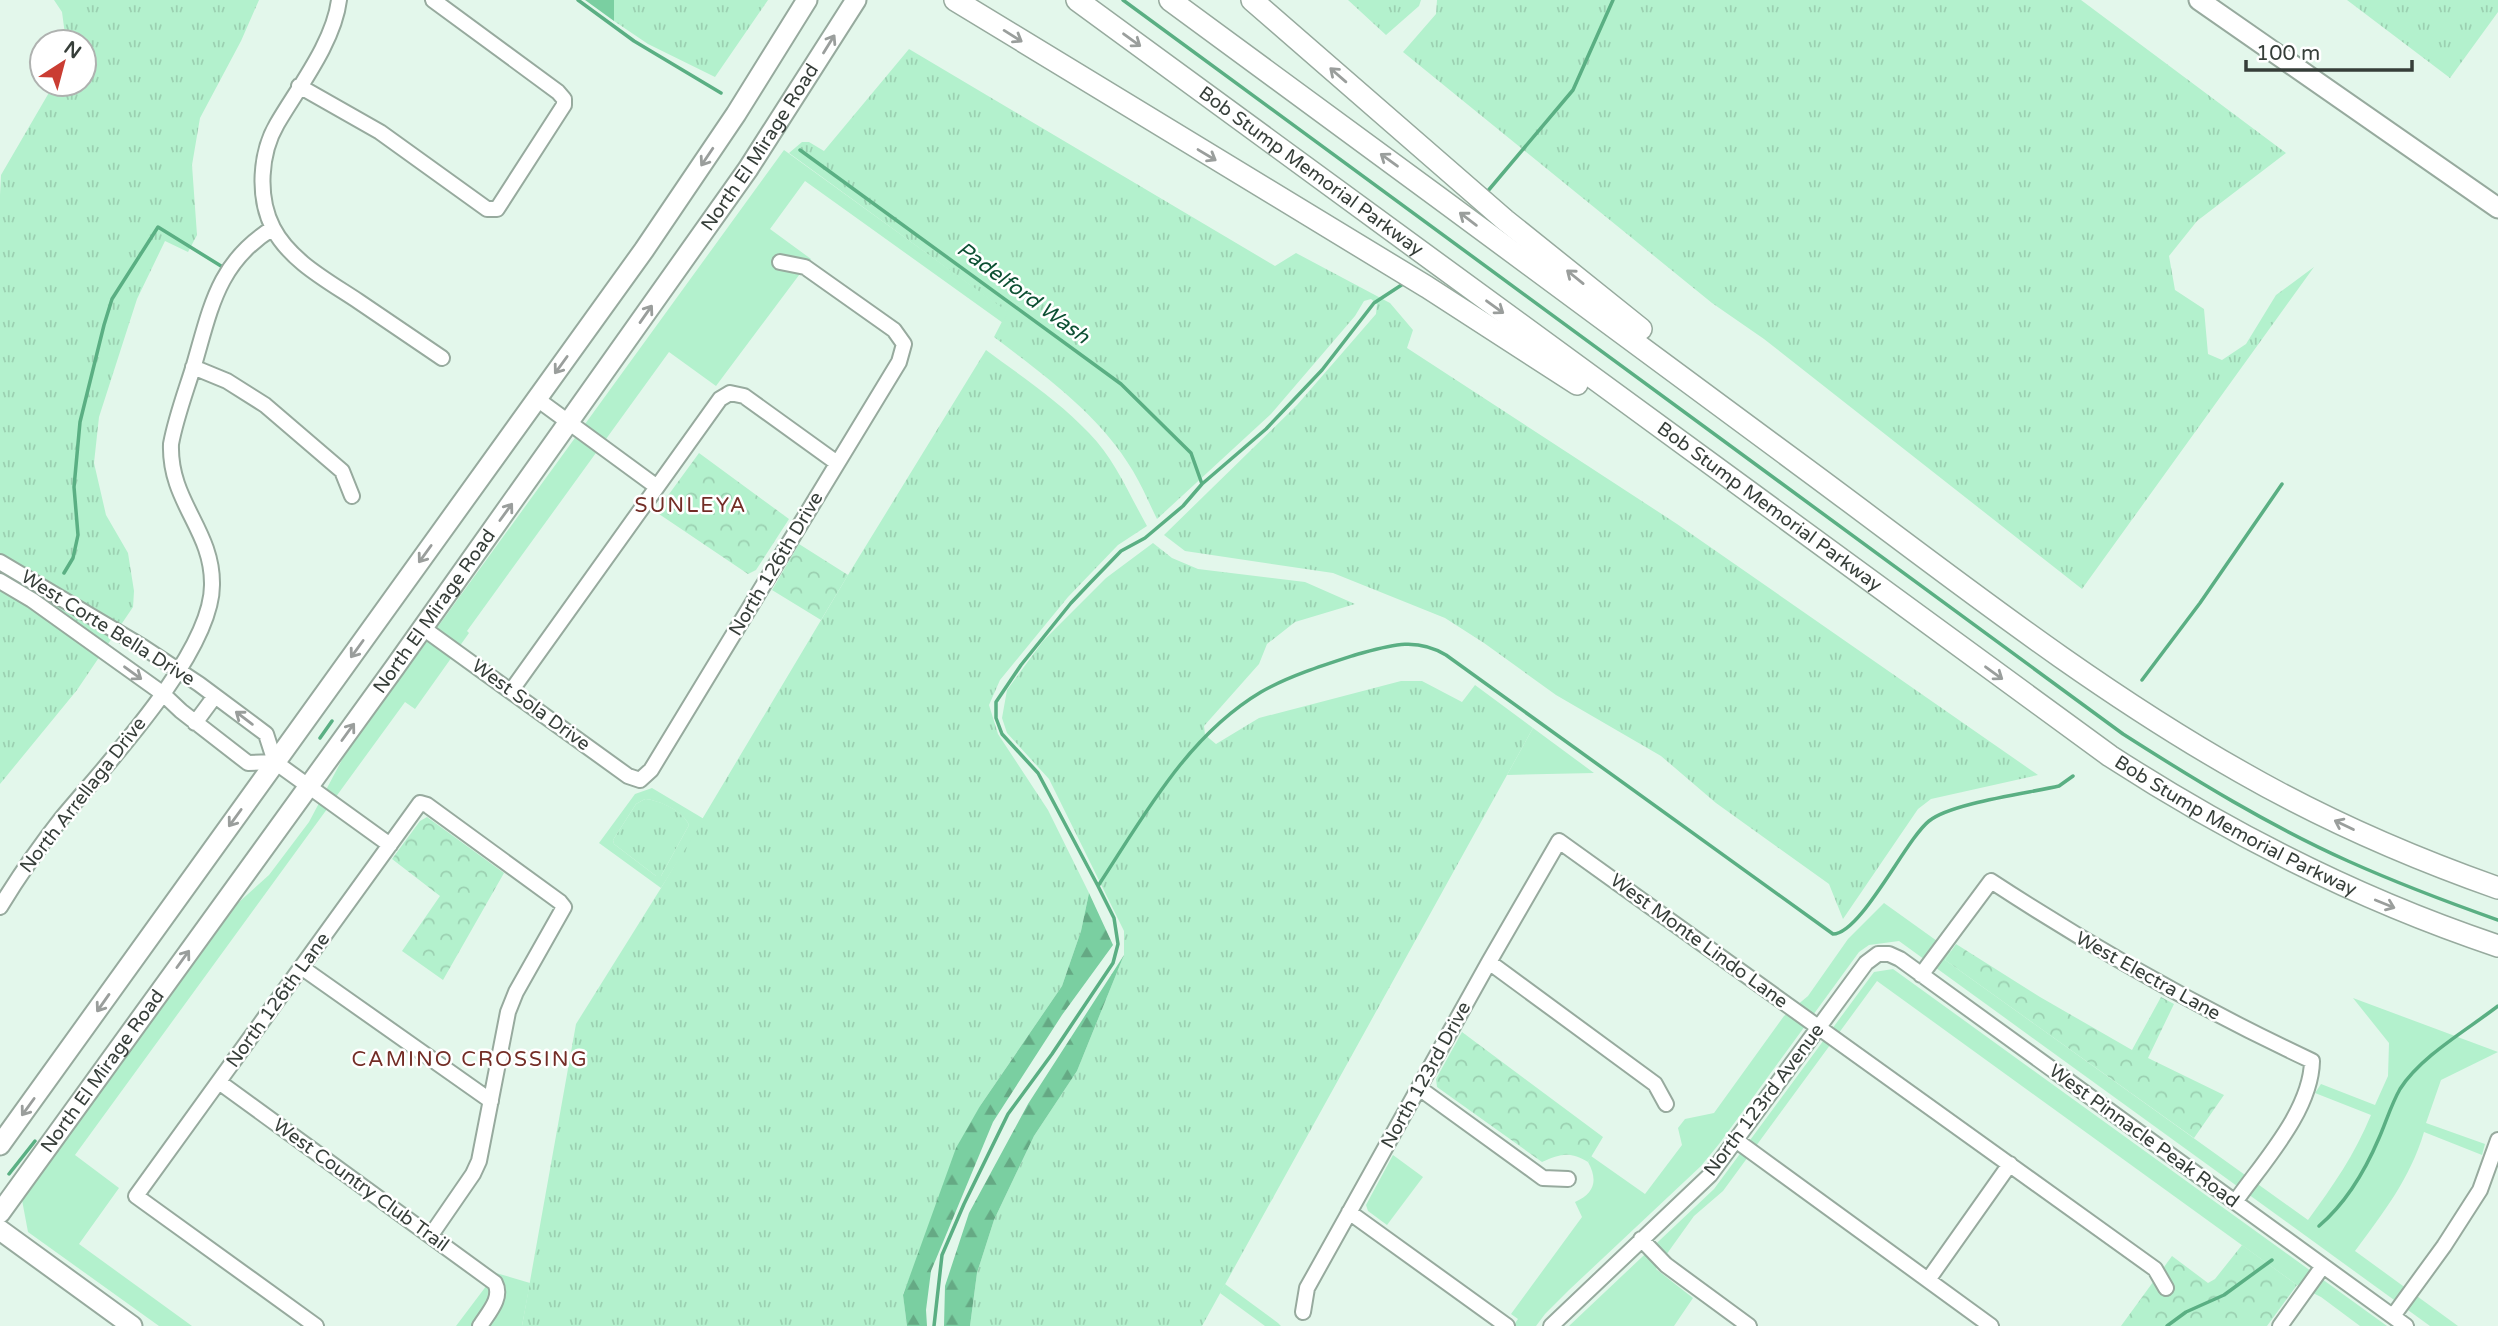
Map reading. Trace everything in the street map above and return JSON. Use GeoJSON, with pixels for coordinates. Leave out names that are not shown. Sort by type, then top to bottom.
{"type":"FeatureCollection","features":[{"type":"Feature","properties":{"kind":"highway"},"geometry":{"type":"LineString","coordinates":[[955,0],[1427,287],[1562,374],[1962,649]]}},
{"type":"Feature","properties":{"kind":"highway","name":"Bob Stump Memorial Parkway"},"geometry":{"type":"LineString","coordinates":[[1077,0],[2110,756],[2206,816],[2288,860],[2381,903],[2498,946]]}},
{"type":"Feature","properties":{"kind":"highway"},"geometry":{"type":"LineString","coordinates":[[1170,0],[1444,200],[1499,229],[1994,608],[2140,710],[2241,772],[2307,807],[2400,850],[2498,888]]}},
{"type":"Feature","properties":{"kind":"highway"},"geometry":{"type":"LineString","coordinates":[[1252,0],[1461,183],[1499,229]]}},
{"type":"Feature","properties":{"kind":"main road","name":"North El Mirage Road"},"geometry":{"type":"LineString","coordinates":[[0,1145],[684,191],[807,0]]}},
{"type":"Feature","properties":{"kind":"main road","name":"North El Mirage Road"},"geometry":{"type":"LineString","coordinates":[[0,1213],[309,787],[748,170],[856,0]]}},
{"type":"Feature","properties":{"kind":"main road"},"geometry":{"type":"LineString","coordinates":[[2199,0],[2498,208]]}},
{"type":"Feature","properties":{"kind":"main road"},"geometry":{"type":"LineString","coordinates":[[0,1230],[132,1326]]}},
{"type":"Feature","properties":{"kind":"street"},"geometry":{"type":"LineString","coordinates":[[339,0],[328,36],[274,130],[266,156],[263,186],[268,213],[273,228],[309,267],[442,358]]}},
{"type":"Feature","properties":{"kind":"street"},"geometry":{"type":"LineString","coordinates":[[299,86],[380,132],[488,209],[497,209],[564,105],[564,99],[433,0]]}},
{"type":"Feature","properties":{"kind":"street","name":"North Arrellaga Drive"},"geometry":{"type":"LineString","coordinates":[[0,906],[27,863],[154,706],[179,669],[208,617],[212,585],[208,553],[178,493],[170,454],[173,430],[222,278],[248,245],[273,228]]}},
{"type":"Feature","properties":{"kind":"street","name":"North 126th Drive"},"geometry":{"type":"LineString","coordinates":[[640,780],[657,761],[899,362],[904,344],[894,330],[806,267],[780,262]]}},
{"type":"Feature","properties":{"kind":"street"},"geometry":{"type":"LineString","coordinates":[[193,367],[227,381],[265,405],[342,471],[352,496]]}},
{"type":"Feature","properties":{"kind":"street"},"geometry":{"type":"LineString","coordinates":[[511,691],[720,398],[730,393],[744,396],[837,463]]}},
{"type":"Feature","properties":{"kind":"street"},"geometry":{"type":"LineString","coordinates":[[537,399],[657,486]]}},
{"type":"Feature","properties":{"kind":"street","name":"West Corte Bella Drive"},"geometry":{"type":"LineString","coordinates":[[0,562],[179,669],[265,734],[275,762],[390,845]]}},
{"type":"Feature","properties":{"kind":"street","name":"West Corte Bella Drive"},"geometry":{"type":"LineString","coordinates":[[0,581],[165,689],[195,723],[248,763],[275,762]]}},
{"type":"Feature","properties":{"kind":"street","name":"West Sola Drive"},"geometry":{"type":"LineString","coordinates":[[423,628],[628,776],[640,780]]}},
{"type":"Feature","properties":{"kind":"street","name":"West Corte Bella Drive"},"geometry":{"type":"LineString","coordinates":[[195,723],[215,696]]}},
{"type":"Feature","properties":{"kind":"street","name":"North 126th Lane"},"geometry":{"type":"LineString","coordinates":[[316,1326],[136,1196],[420,803],[427,805],[564,907],[513,1000],[491,1101]]}},
{"type":"Feature","properties":{"kind":"street","name":"North 123rd Drive"},"geometry":{"type":"LineString","coordinates":[[1303,1312],[1307,1288],[1559,841]]}},
{"type":"Feature","properties":{"kind":"street","name":"West Monte Lindo Lane"},"geometry":{"type":"LineString","coordinates":[[1559,841],[2155,1269],[2166,1288]]}},
{"type":"Feature","properties":{"kind":"street","name":"West Electra Lane"},"geometry":{"type":"LineString","coordinates":[[1922,975],[1991,881],[2064,929],[2158,984],[2312,1061],[2311,1079],[2296,1113],[2235,1202]]}},
{"type":"Feature","properties":{"kind":"street","name":"North 123rd Avenue"},"geometry":{"type":"LineString","coordinates":[[1551,1326],[1710,1175],[1866,963],[1878,954]]}},
{"type":"Feature","properties":{"kind":"street","name":"West Pinnacle Peak Road"},"geometry":{"type":"LineString","coordinates":[[1878,954],[1889,954],[1900,959],[2406,1326]]}},
{"type":"Feature","properties":{"kind":"street"},"geometry":{"type":"LineString","coordinates":[[1489,962],[1655,1084],[1666,1104]]}},
{"type":"Feature","properties":{"kind":"street"},"geometry":{"type":"LineString","coordinates":[[301,967],[491,1101],[477,1167],[431,1236]]}},
{"type":"Feature","properties":{"kind":"street","name":"West Country Club Trail"},"geometry":{"type":"LineString","coordinates":[[219,1082],[495,1283],[499,1290],[498,1296],[480,1326]]}},
{"type":"Feature","properties":{"kind":"street"},"geometry":{"type":"LineString","coordinates":[[1419,1087],[1543,1178],[1568,1179]]}},
{"type":"Feature","properties":{"kind":"street"},"geometry":{"type":"LineString","coordinates":[[2393,1316],[2444,1246],[2480,1190],[2498,1140]]}},
{"type":"Feature","properties":{"kind":"street"},"geometry":{"type":"LineString","coordinates":[[1737,1141],[1991,1326]]}},
{"type":"Feature","properties":{"kind":"street"},"geometry":{"type":"LineString","coordinates":[[1928,1280],[2010,1164]]}},
{"type":"Feature","properties":{"kind":"street"},"geometry":{"type":"LineString","coordinates":[[1349,1212],[1507,1326]]}},
{"type":"Feature","properties":{"kind":"street"},"geometry":{"type":"LineString","coordinates":[[1641,1239],[1666,1265],[1749,1326]]}},
{"type":"Feature","properties":{"kind":"street"},"geometry":{"type":"LineString","coordinates":[[2280,1326],[2323,1266]]}},
{"type":"Feature","properties":{"kind":"green space"},"geometry":{"type":"Polygon","coordinates":[[[54,0],[259,0],[241,41],[200,118],[192,165],[197,235],[188,252],[165,241],[137,299],[99,417],[94,463],[106,515],[128,553],[134,591],[133,607],[77,690],[0,784],[1,175],[46,98],[98,98],[98,28],[64,28],[62,12],[54,0]]]}},
{"type":"Feature","properties":{"kind":"green space"},"geometry":{"type":"Polygon","coordinates":[[[585,0],[614,0],[614,21],[585,0]]]}},
{"type":"Feature","properties":{"kind":"green space"},"geometry":{"type":"Polygon","coordinates":[[[614,0],[768,0],[715,77],[648,44],[614,21],[614,0]]]}},
{"type":"Feature","properties":{"kind":"green space"},"geometry":{"type":"Polygon","coordinates":[[[1348,0],[1421,0],[1419,6],[1386,35],[1348,0]]]}},
{"type":"Feature","properties":{"kind":"green space"},"geometry":{"type":"Polygon","coordinates":[[[1437,0],[2081,0],[2286,153],[2197,221],[2169,256],[2175,290],[2204,309],[2208,354],[2222,360],[2246,344],[2276,295],[2314,267],[2082,589],[1764,339],[1712,303],[1403,52],[1436,14],[1437,0]]]}},
{"type":"Feature","properties":{"kind":"green space"},"geometry":{"type":"Polygon","coordinates":[[[2347,0],[2498,0],[2498,12],[2450,78],[2347,0]]]}},
{"type":"Feature","properties":{"kind":"green space"},"geometry":{"type":"Polygon","coordinates":[[[909,49],[1275,266],[1296,253],[1390,303],[1413,330],[1407,348],[1677,524],[2038,775],[1931,799],[1918,809],[1843,919],[1829,884],[1716,803],[1661,756],[1556,695],[1445,618],[1333,573],[1185,551],[1164,535],[1297,405],[1376,314],[1377,304],[1371,299],[1364,301],[1355,316],[1271,414],[1157,519],[1133,471],[1105,432],[1070,398],[994,337],[1007,312],[789,153],[802,142],[809,142],[824,151],[909,49]]]}},
{"type":"Feature","properties":{"kind":"green space"},"geometry":{"type":"Polygon","coordinates":[[[784,150],[1008,312],[1003,323],[805,181],[770,229],[811,259],[716,386],[669,352],[467,631],[469,633],[415,709],[405,702],[75,1155],[119,1188],[79,1244],[192,1326],[159,1326],[28,1232],[22,1200],[238,903],[269,875],[309,822],[344,756],[784,150]]]}},
{"type":"Feature","properties":{"kind":"green space"},"geometry":{"type":"Polygon","coordinates":[[[986,350],[1052,400],[1089,433],[1114,465],[1147,526],[1118,545],[1068,597],[1000,680],[989,705],[998,734],[1048,810],[1089,893],[1081,931],[1062,986],[980,1106],[903,1294],[907,1326],[522,1326],[576,1024],[986,350]]]}},
{"type":"Feature","properties":{"kind":"green space"},"geometry":{"type":"Polygon","coordinates":[[[699,453],[789,519],[756,570],[748,574],[656,512],[699,453]]]}},
{"type":"Feature","properties":{"kind":"green space"},"geometry":{"type":"Polygon","coordinates":[[[1153,543],[1172,558],[1198,569],[1305,582],[1355,604],[1295,622],[1267,644],[1259,664],[1204,726],[1205,735],[1216,744],[1259,718],[1401,681],[1422,681],[1462,702],[1475,685],[1533,728],[1202,1326],[970,1326],[977,1273],[994,1220],[1034,1136],[1077,1071],[1124,955],[1124,931],[1049,779],[1007,733],[1002,718],[1007,690],[1043,641],[1106,578],[1153,543]]]}},
{"type":"Feature","properties":{"kind":"green space"},"geometry":{"type":"Polygon","coordinates":[[[799,544],[848,575],[821,620],[772,590],[799,544]]]}},
{"type":"Feature","properties":{"kind":"green space"},"geometry":{"type":"Polygon","coordinates":[[[1533,728],[1594,773],[1507,775],[1533,728]]]}},
{"type":"Feature","properties":{"kind":"green space"},"geometry":{"type":"Polygon","coordinates":[[[652,788],[704,819],[661,888],[599,843],[635,794],[652,788]],[[645,799],[636,804],[613,840],[614,844],[656,876],[661,876],[689,825],[677,811],[645,799]]]}},
{"type":"Feature","properties":{"kind":"green space"},"geometry":{"type":"Polygon","coordinates":[[[645,799],[671,808],[689,825],[661,876],[656,876],[614,844],[613,840],[636,804],[645,799]]]}},
{"type":"Feature","properties":{"kind":"green space"},"geometry":{"type":"Polygon","coordinates":[[[427,817],[504,873],[443,980],[402,951],[440,896],[392,859],[420,821],[427,817]]]}},
{"type":"Feature","properties":{"kind":"green space"},"geometry":{"type":"Polygon","coordinates":[[[1089,893],[1113,945],[1062,1015],[993,1122],[931,1271],[926,1310],[927,1326],[907,1326],[903,1295],[956,1148],[980,1106],[1062,986],[1081,931],[1089,893]]]}},
{"type":"Feature","properties":{"kind":"green space"},"geometry":{"type":"Polygon","coordinates":[[[1884,903],[1951,951],[1945,960],[2308,1220],[2343,1169],[2371,1115],[2315,1093],[2321,1084],[2375,1105],[2388,1076],[2389,1043],[2353,998],[2498,1052],[2441,1080],[2426,1123],[2485,1144],[2482,1155],[2424,1132],[2403,1180],[2355,1251],[2458,1326],[2430,1326],[1899,941],[1869,945],[1859,952],[1701,1166],[1569,1290],[1536,1326],[1513,1326],[1518,1319],[1511,1314],[1582,1217],[1575,1202],[1587,1194],[1593,1185],[1593,1175],[1588,1162],[1591,1156],[1645,1194],[1682,1145],[1678,1128],[1685,1119],[1714,1113],[1784,1016],[1808,996],[1848,939],[1884,903]]]}},
{"type":"Feature","properties":{"kind":"green space"},"geometry":{"type":"Polygon","coordinates":[[[1956,944],[2132,1050],[2161,997],[2174,1004],[2148,1058],[2224,1095],[2194,1138],[1945,960],[1956,944]]]}},
{"type":"Feature","properties":{"kind":"green space"},"geometry":{"type":"Polygon","coordinates":[[[1124,955],[1077,1071],[1034,1136],[994,1220],[977,1273],[970,1326],[944,1326],[945,1286],[969,1213],[1028,1104],[1124,955]]]}},
{"type":"Feature","properties":{"kind":"green space"},"geometry":{"type":"Polygon","coordinates":[[[1893,969],[2387,1326],[2360,1326],[2321,1297],[2297,1285],[1877,981],[1723,1191],[1694,1216],[1656,1269],[1693,1298],[1674,1326],[1569,1326],[1714,1189],[1874,972],[1893,969]]]}},
{"type":"Feature","properties":{"kind":"green space"},"geometry":{"type":"Polygon","coordinates":[[[1462,1032],[1603,1137],[1588,1162],[1576,1156],[1565,1155],[1542,1162],[1437,1087],[1436,1079],[1462,1032]]]}},
{"type":"Feature","properties":{"kind":"green space"},"geometry":{"type":"Polygon","coordinates":[[[1393,1155],[1423,1177],[1387,1225],[1368,1211],[1366,1205],[1393,1155]]]}},
{"type":"Feature","properties":{"kind":"green space"},"geometry":{"type":"Polygon","coordinates":[[[2242,1245],[2297,1285],[2267,1326],[2121,1326],[2172,1256],[2208,1283],[2215,1279],[2242,1245]]]}},
{"type":"Feature","properties":{"kind":"green space"},"geometry":{"type":"Polygon","coordinates":[[[496,1273],[530,1283],[522,1326],[456,1326],[496,1273]]]}},
{"type":"Feature","properties":{"kind":"green space"},"geometry":{"type":"Polygon","coordinates":[[[1225,1284],[1281,1326],[1265,1326],[1220,1293],[1225,1284]]]}},
{"type":"Feature","properties":{"kind":"waterway","name":"Padelford Wash"},"geometry":{"type":"LineString","coordinates":[[578,0],[634,41],[721,93]]}},
{"type":"Feature","properties":{"kind":"waterway"},"geometry":{"type":"LineString","coordinates":[[1123,0],[2123,734],[2233,802],[2290,833],[2404,885],[2498,920]]}},
{"type":"Feature","properties":{"kind":"waterway"},"geometry":{"type":"LineString","coordinates":[[1487,192],[1573,90],[1613,0]]}},
{"type":"Feature","properties":{"kind":"waterway","name":"Padelford Wash"},"geometry":{"type":"LineString","coordinates":[[800,150],[1121,384],[1191,453],[1202,484]]}},
{"type":"Feature","properties":{"kind":"waterway"},"geometry":{"type":"LineString","coordinates":[[64,573],[73,558],[78,535],[74,487],[80,422],[112,299],[158,227],[221,266]]}},
{"type":"Feature","properties":{"kind":"waterway"},"geometry":{"type":"LineString","coordinates":[[934,1326],[942,1255],[964,1204],[1008,1114],[1113,963],[1118,944],[1114,918],[1038,773],[1002,734],[996,718],[996,702],[1021,665],[1071,603],[1121,551],[1145,538],[1266,429],[1322,370],[1374,303],[1403,284]]}},
{"type":"Feature","properties":{"kind":"waterway"},"geometry":{"type":"LineString","coordinates":[[2142,680],[2200,603],[2282,484]]}},
{"type":"Feature","properties":{"kind":"waterway"},"geometry":{"type":"LineString","coordinates":[[1098,886],[1169,779],[1189,754],[1235,710],[1261,692],[1295,676],[1355,655],[1401,644],[1423,646],[1446,655],[1833,934],[1844,930],[1857,919],[1919,831],[1929,821],[1972,804],[2059,786],[2073,776]]}},
{"type":"Feature","properties":{"kind":"waterway"},"geometry":{"type":"LineString","coordinates":[[320,738],[332,721]]}},
{"type":"Feature","properties":{"kind":"waterway"},"geometry":{"type":"LineString","coordinates":[[2319,1226],[2338,1207],[2361,1174],[2397,1095],[2409,1077],[2445,1044],[2498,1006]]}},
{"type":"Feature","properties":{"kind":"waterway"},"geometry":{"type":"LineString","coordinates":[[9,1174],[35,1141]]}},
{"type":"Feature","properties":{"kind":"waterway"},"geometry":{"type":"LineString","coordinates":[[2167,1326],[2186,1312],[2224,1295],[2272,1260]]}},
{"type":"Feature","properties":{"kind":"district","name":"SUNLEYA"},"geometry":{"type":"Point","coordinates":[691,505]}},
{"type":"Feature","properties":{"kind":"district","name":"CAMINO CROSSING"},"geometry":{"type":"Point","coordinates":[470,1059]}}]}
